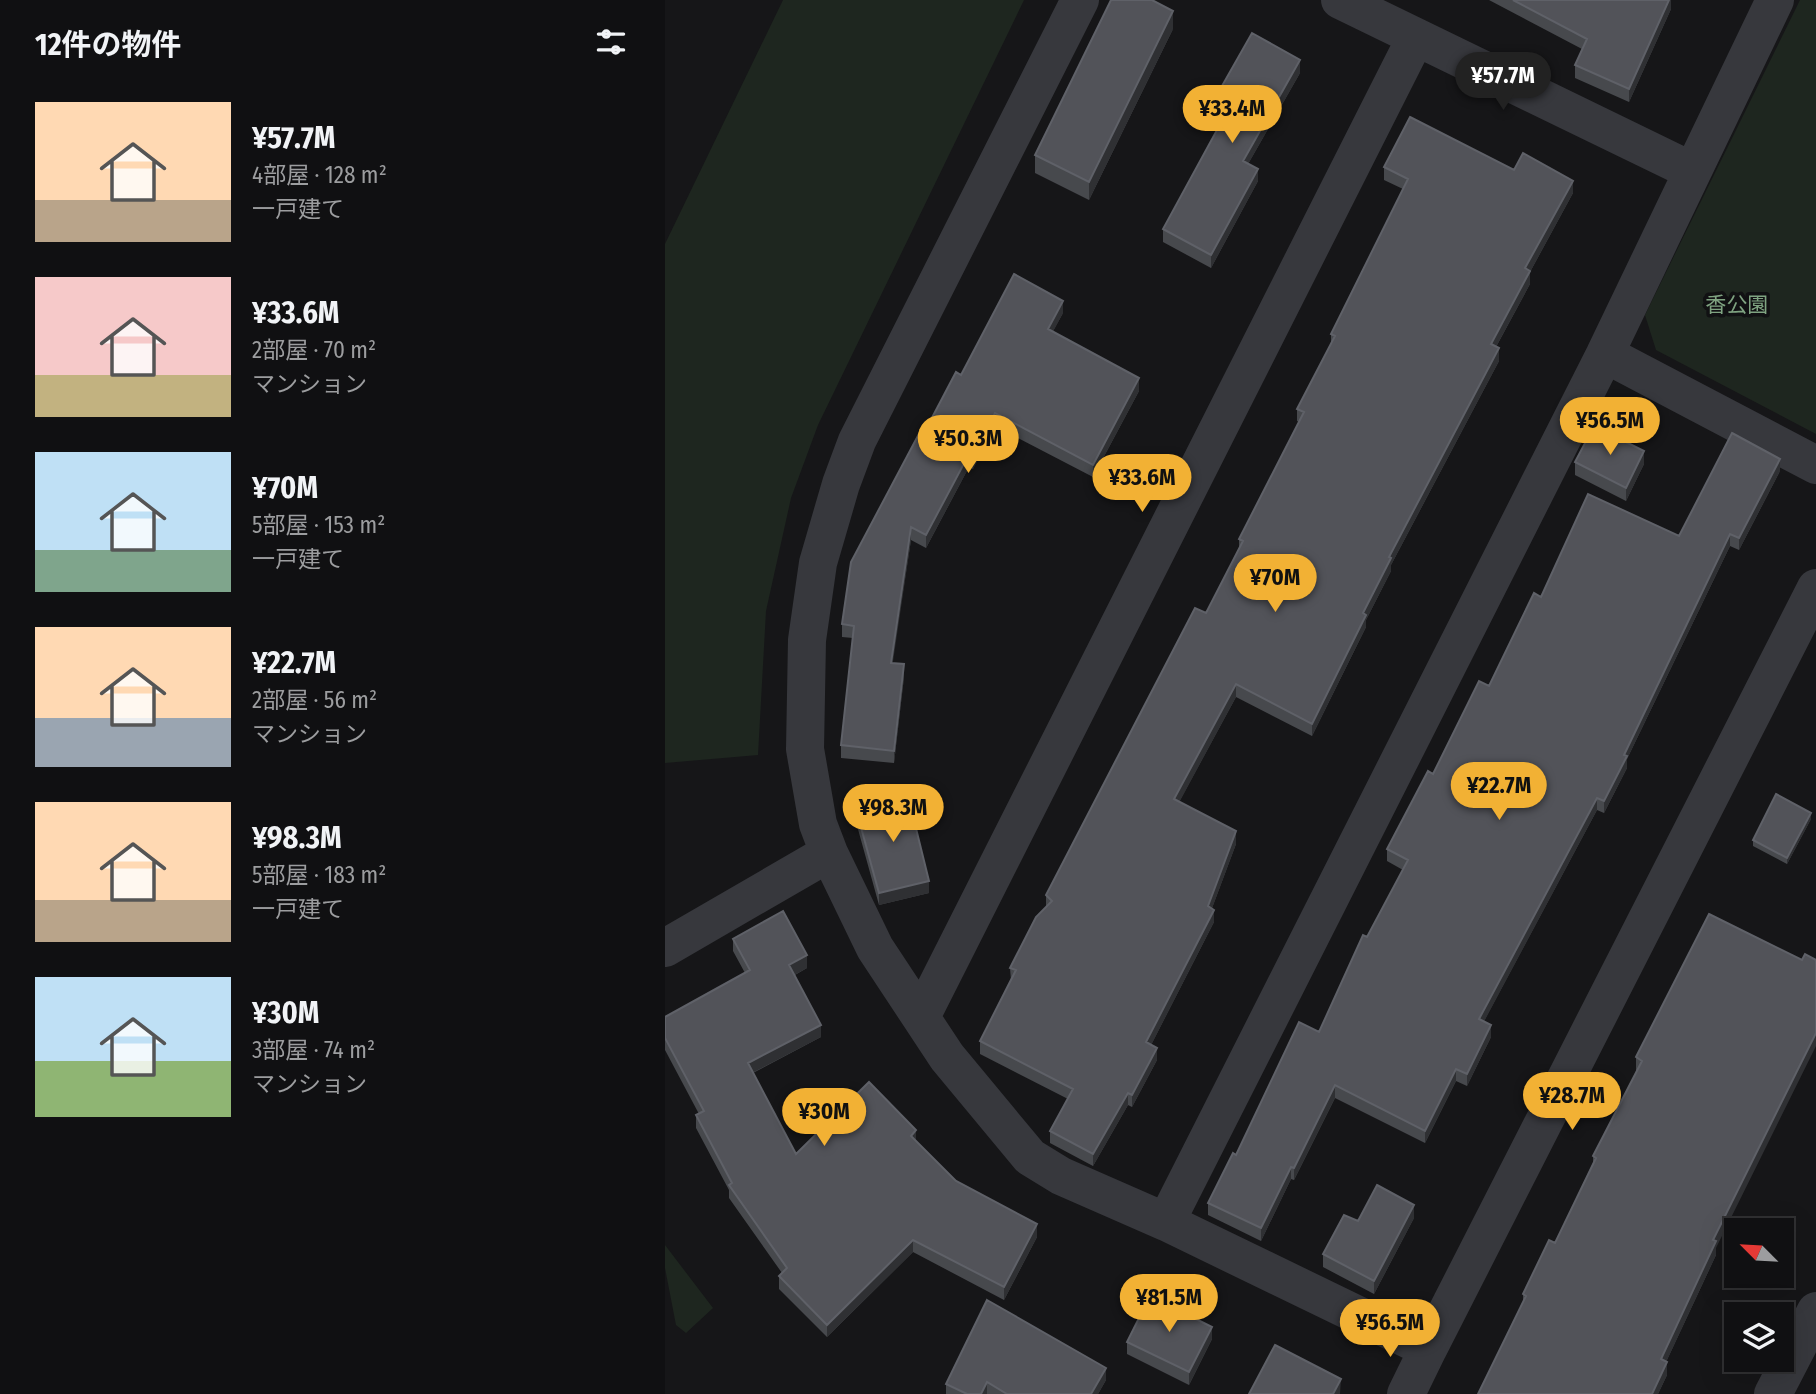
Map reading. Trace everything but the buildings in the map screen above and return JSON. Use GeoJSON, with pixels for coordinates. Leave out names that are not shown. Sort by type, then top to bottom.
{"type":"FeatureCollection","features":[{"type":"Feature","properties":{"kind":"street"},"geometry":{"type":"LineString","coordinates":[[1080,0],[857,441],[827,528],[818,563],[807,640],[804,705],[805,749],[818,824],[829,853],[875,948],[947,1057],[1030,1157],[1061,1176],[1166,1222],[1428,1349]]}},
{"type":"Feature","properties":{"kind":"street"},"geometry":{"type":"LineString","coordinates":[[1340,0],[1692,171]]}},
{"type":"Feature","properties":{"kind":"street"},"geometry":{"type":"LineString","coordinates":[[1166,1222],[1605,354],[1775,0]]}},
{"type":"Feature","properties":{"kind":"street"},"geometry":{"type":"LineString","coordinates":[[921,1017],[1416,37]]}},
{"type":"Feature","properties":{"kind":"street"},"geometry":{"type":"LineString","coordinates":[[1605,354],[1816,465]]}},
{"type":"Feature","properties":{"kind":"street"},"geometry":{"type":"LineString","coordinates":[[1406,1394],[1816,587]]}},
{"type":"Feature","properties":{"kind":"street"},"geometry":{"type":"LineString","coordinates":[[665,948],[829,853]]}},
{"type":"Feature","properties":{"kind":"street"},"geometry":{"type":"LineString","coordinates":[[1773,1394],[1816,1311]]}},
{"type":"Feature","properties":{"kind":"green space"},"geometry":{"type":"Polygon","coordinates":[[[783,0],[1024,0],[818,425],[791,498],[766,611],[758,755],[665,763],[665,244],[783,0]]]}},
{"type":"Feature","properties":{"kind":"green space","name":"香公園"},"geometry":{"type":"Polygon","coordinates":[[[1800,0],[1816,0],[1816,434],[1656,350],[1645,315],[1800,0]]]}},
{"type":"Feature","properties":{"kind":"green space"},"geometry":{"type":"Polygon","coordinates":[[[665,1245],[713,1308],[686,1333],[676,1325],[665,1268],[665,1245]]]}}]}
